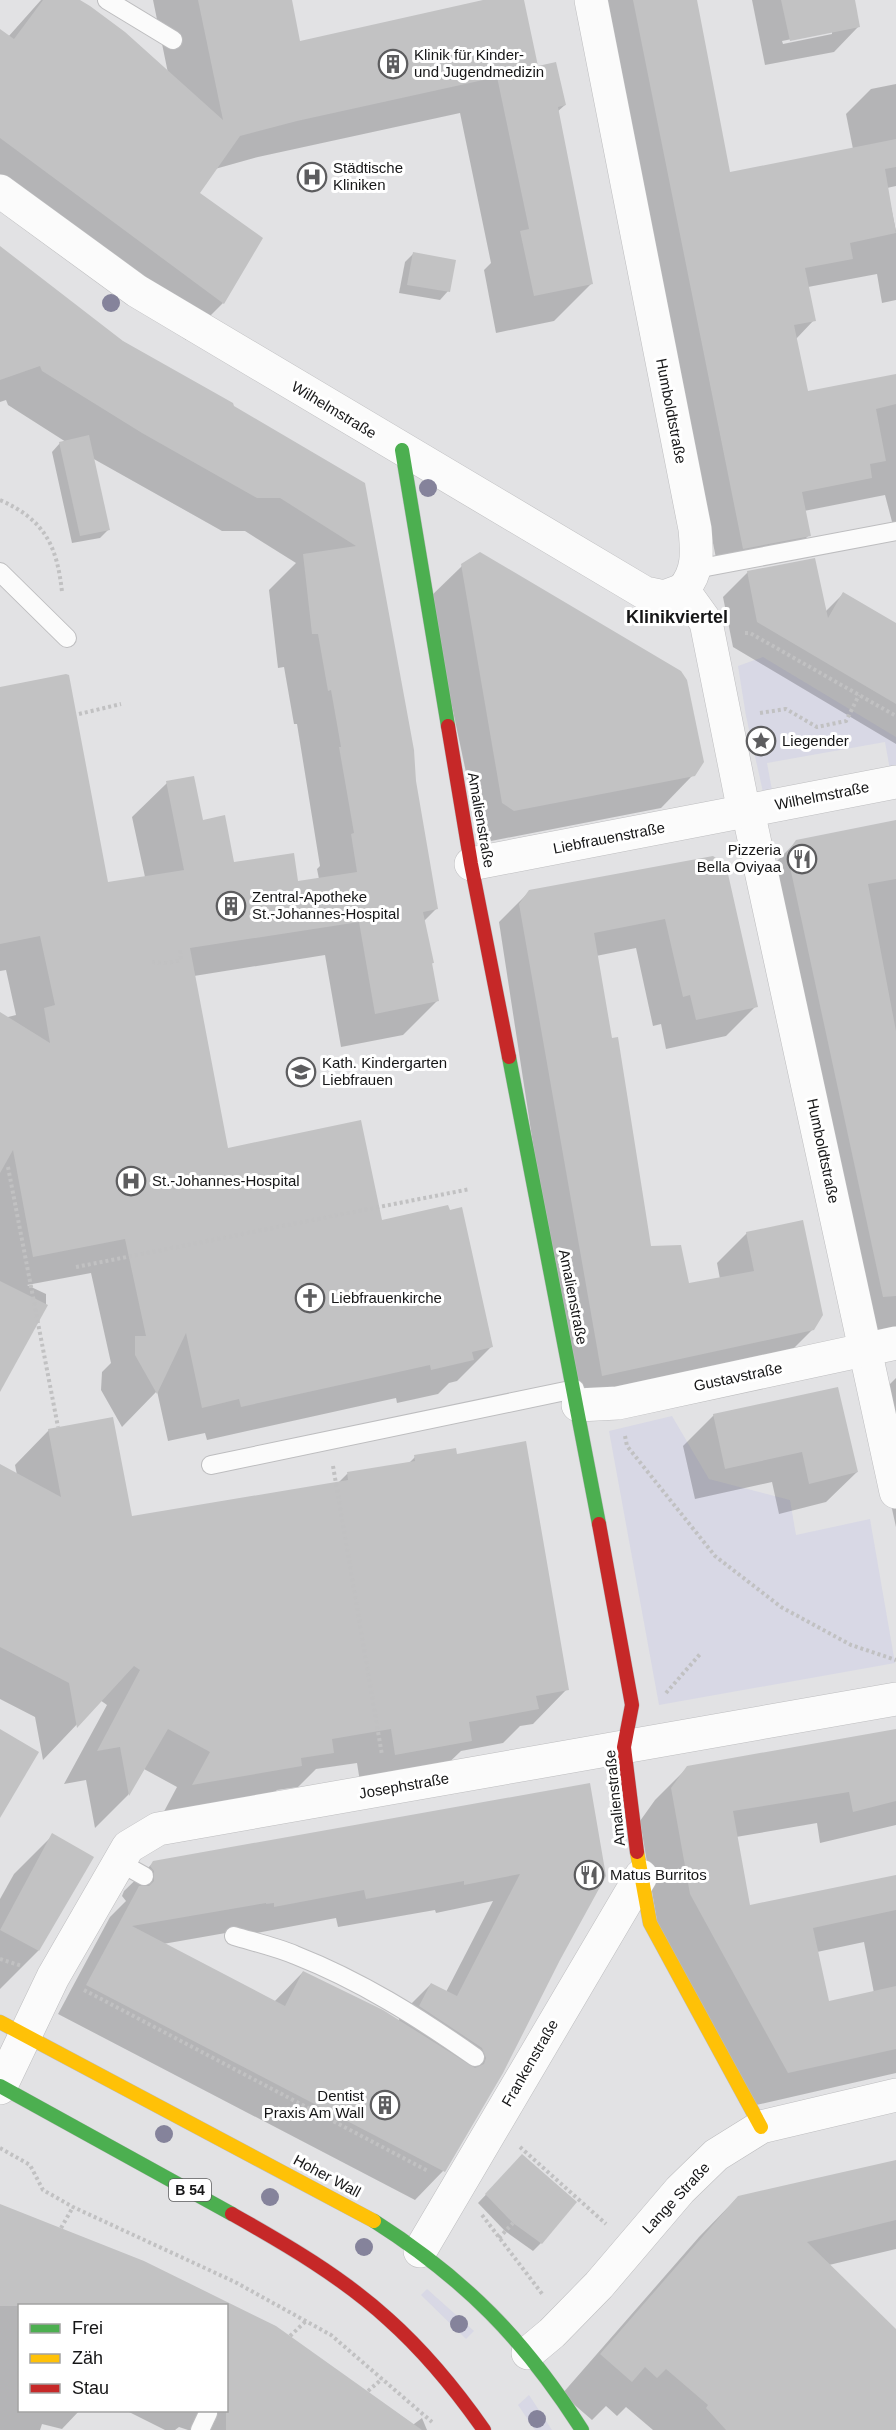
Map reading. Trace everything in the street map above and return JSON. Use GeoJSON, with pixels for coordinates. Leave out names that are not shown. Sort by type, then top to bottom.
{"type":"FeatureCollection","features":[{"type":"Feature","properties":{"kind":"street","name":"Humboldtstraße"},"geometry":{"type":"LineString","coordinates":[[591,0],[695,529],[689,580],[706,622],[746,811],[881,1346],[896,1492]]}},
{"type":"Feature","properties":{"kind":"street","name":"Wilhelmstraße"},"geometry":{"type":"LineString","coordinates":[[0,191],[137,291],[645,593],[663,597],[689,580]]}},
{"type":"Feature","properties":{"kind":"street","name":"Amalienstraße"},"geometry":{"type":"LineString","coordinates":[[402,450],[471,864],[577,1397],[632,1705],[624,1747],[641,1876],[651,1923],[761,2127]]}},
{"type":"Feature","properties":{"kind":"street","name":"Wilhelmstraße"},"geometry":{"type":"LineString","coordinates":[[746,811],[896,782]]}},
{"type":"Feature","properties":{"kind":"street","name":"Liebfrauenstraße"},"geometry":{"type":"LineString","coordinates":[[471,864],[746,811]]}},
{"type":"Feature","properties":{"kind":"street","name":"Gustavstraße"},"geometry":{"type":"LineString","coordinates":[[577,1397],[618,1403],[881,1346]]}},
{"type":"Feature","properties":{"kind":"street","name":"Josephstraße"},"geometry":{"type":"LineString","coordinates":[[0,2087],[13,2028],[132,1869],[128,1847],[158,1829],[896,1699]]}},
{"type":"Feature","properties":{"kind":"street","name":"Frankenstraße"},"geometry":{"type":"LineString","coordinates":[[420,2251],[494,2124],[512,2076],[641,1876]]}},
{"type":"Feature","properties":{"kind":"street","name":"Hoher Wall"},"geometry":{"type":"LineString","coordinates":[[13,2028],[369,2218],[420,2251],[481,2303],[540,2343],[582,2430]]}},
{"type":"Feature","properties":{"kind":"street","name":"B 54"},"geometry":{"type":"LineString","coordinates":[[0,2087],[286,2244],[331,2275],[373,2306],[405,2336],[457,2392],[484,2430]]}},
{"type":"Feature","properties":{"kind":"street","name":"Lange Straße"},"geometry":{"type":"LineString","coordinates":[[540,2343],[598,2285],[680,2190],[716,2155],[761,2127],[896,2095]]}},
{"type":"Feature","properties":{"kind":"lane"},"geometry":{"type":"LineString","coordinates":[[107,0],[173,40]]}},
{"type":"Feature","properties":{"kind":"lane"},"geometry":{"type":"LineString","coordinates":[[689,580],[896,531]]}},
{"type":"Feature","properties":{"kind":"lane"},"geometry":{"type":"LineString","coordinates":[[0,572],[68,638]]}},
{"type":"Feature","properties":{"kind":"lane"},"geometry":{"type":"LineString","coordinates":[[212,1465],[329,1439],[577,1397]]}},
{"type":"Feature","properties":{"kind":"lane"},"geometry":{"type":"LineString","coordinates":[[234,1936],[294,1954],[362,1981],[475,2057]]}},
{"type":"Feature","properties":{"kind":"lane"},"geometry":{"type":"LineString","coordinates":[[200,2430],[208,2413]]}},
{"type":"Feature","properties":{"kind":"path"},"geometry":{"type":"LineString","coordinates":[[0,500],[32,520],[50,540],[59,563],[68,638]]}},
{"type":"Feature","properties":{"kind":"path"},"geometry":{"type":"LineString","coordinates":[[709,640],[750,633],[896,716]]}},
{"type":"Feature","properties":{"kind":"path"},"geometry":{"type":"LineString","coordinates":[[721,697],[746,716],[786,709],[818,727],[846,721],[859,695]]}},
{"type":"Feature","properties":{"kind":"path"},"geometry":{"type":"LineString","coordinates":[[79,714],[121,704]]}},
{"type":"Feature","properties":{"kind":"path"},"geometry":{"type":"LineString","coordinates":[[152,962],[168,963],[181,960],[180,950]]}},
{"type":"Feature","properties":{"kind":"path"},"geometry":{"type":"LineString","coordinates":[[8,1167],[58,1427]]}},
{"type":"Feature","properties":{"kind":"path"},"geometry":{"type":"LineString","coordinates":[[76,1267],[470,1189]]}},
{"type":"Feature","properties":{"kind":"path"},"geometry":{"type":"LineString","coordinates":[[618,1403],[627,1446],[715,1556],[781,1607],[851,1645],[896,1660]]}},
{"type":"Feature","properties":{"kind":"path"},"geometry":{"type":"LineString","coordinates":[[329,1439],[388,1788]]}},
{"type":"Feature","properties":{"kind":"path"},"geometry":{"type":"LineString","coordinates":[[632,1705],[662,1698],[701,1653]]}},
{"type":"Feature","properties":{"kind":"path"},"geometry":{"type":"LineString","coordinates":[[74,1985],[107,1999],[433,2173]]}},
{"type":"Feature","properties":{"kind":"path"},"geometry":{"type":"LineString","coordinates":[[270,2088],[272,2082]]}},
{"type":"Feature","properties":{"kind":"path"},"geometry":{"type":"LineString","coordinates":[[322,2115],[324,2109]]}},
{"type":"Feature","properties":{"kind":"path"},"geometry":{"type":"LineString","coordinates":[[494,2124],[609,2227]]}},
{"type":"Feature","properties":{"kind":"path"},"geometry":{"type":"LineString","coordinates":[[370,2140],[374,2136]]}},
{"type":"Feature","properties":{"kind":"path"},"geometry":{"type":"LineString","coordinates":[[0,2148],[30,2165],[43,2190],[73,2207],[235,2282],[331,2335],[438,2428]]}},
{"type":"Feature","properties":{"kind":"path"},"geometry":{"type":"LineString","coordinates":[[422,2168],[424,2162]]}},
{"type":"Feature","properties":{"kind":"path"},"geometry":{"type":"LineString","coordinates":[[61,2228],[73,2207]]}},
{"type":"Feature","properties":{"kind":"path"},"geometry":{"type":"LineString","coordinates":[[478,2211],[547,2300]]}},
{"type":"Feature","properties":{"kind":"path"},"geometry":{"type":"LineString","coordinates":[[499,2238],[513,2223]]}},
{"type":"Feature","properties":{"kind":"path"},"geometry":{"type":"LineString","coordinates":[[290,2336],[306,2321]]}},
{"type":"Feature","properties":{"kind":"path"},"geometry":{"type":"LineString","coordinates":[[368,2391],[382,2379]]}},
{"type":"Feature","properties":{"kind":"shaded area"},"geometry":{"type":"Polygon","coordinates":[[[763,657],[896,737],[896,768],[890,770],[885,742],[767,763],[772,790],[763,792],[746,716],[738,666],[763,657]]]}},
{"type":"Feature","properties":{"kind":"shaded area"},"geometry":{"type":"Polygon","coordinates":[[[672,1416],[709,1479],[790,1500],[796,1535],[870,1519],[895,1663],[659,1705],[609,1431],[672,1416]]]}},
{"type":"Feature","properties":{"kind":"shaded area"},"geometry":{"type":"Polygon","coordinates":[[[427,2289],[474,2331],[466,2339],[421,2295],[427,2289]]]}},
{"type":"Feature","properties":{"kind":"shaded area"},"geometry":{"type":"Polygon","coordinates":[[[529,2395],[552,2430],[535,2430],[518,2405],[529,2395]]]}},
{"type":"Feature","properties":{"kind":"building"},"geometry":{"type":"Polygon","coordinates":[[[43,0],[80,0],[90,6],[125,32],[223,120],[198,0],[292,0],[300,41],[483,0],[524,0],[538,66],[556,62],[566,105],[558,107],[593,284],[534,296],[520,231],[529,229],[497,77],[297,121],[240,136],[200,193],[263,238],[224,304],[0,138],[0,29],[14,39],[43,0]]]}},
{"type":"Feature","properties":{"kind":"building"},"geometry":{"type":"Polygon","coordinates":[[[633,0],[697,0],[730,172],[896,139],[896,167],[885,169],[896,233],[850,243],[853,259],[805,268],[816,321],[794,325],[808,391],[896,374],[896,404],[876,409],[886,461],[870,464],[872,478],[802,492],[811,536],[743,549],[633,0]]]}},
{"type":"Feature","properties":{"kind":"building"},"geometry":{"type":"Polygon","coordinates":[[[781,0],[855,0],[860,27],[790,41],[781,0]]]}},
{"type":"Feature","properties":{"kind":"building"},"geometry":{"type":"Polygon","coordinates":[[[0,246],[123,341],[233,403],[234,406],[365,483],[414,750],[416,781],[438,909],[423,912],[434,963],[432,963],[439,1001],[375,1014],[359,922],[190,948],[228,1148],[361,1120],[382,1220],[448,1205],[450,1210],[462,1207],[493,1347],[472,1352],[474,1360],[431,1370],[430,1365],[241,1407],[239,1399],[202,1408],[186,1333],[157,1394],[135,1355],[135,1336],[146,1336],[125,1239],[33,1257],[13,1150],[0,1173],[0,1012],[50,1043],[44,1008],[55,1005],[40,936],[0,944],[0,687],[69,675],[108,882],[184,870],[166,781],[194,776],[203,820],[225,815],[234,862],[294,853],[298,881],[357,872],[351,834],[354,833],[339,747],[341,747],[318,634],[312,634],[303,554],[356,546],[280,498],[257,498],[142,433],[42,371],[40,366],[0,380],[0,246]]]}},
{"type":"Feature","properties":{"kind":"building"},"geometry":{"type":"Polygon","coordinates":[[[413,252],[456,260],[450,292],[407,285],[413,252]]]}},
{"type":"Feature","properties":{"kind":"building"},"geometry":{"type":"Polygon","coordinates":[[[89,435],[110,530],[80,536],[59,442],[89,435]]]}},
{"type":"Feature","properties":{"kind":"building"},"geometry":{"type":"Polygon","coordinates":[[[480,552],[681,671],[687,680],[704,762],[695,776],[514,811],[502,803],[461,564],[480,552]]]}},
{"type":"Feature","properties":{"kind":"building"},"geometry":{"type":"Polygon","coordinates":[[[815,558],[828,618],[843,592],[896,623],[896,704],[757,622],[747,571],[815,558]]]}},
{"type":"Feature","properties":{"kind":"building"},"geometry":{"type":"Polygon","coordinates":[[[896,820],[896,879],[868,884],[896,1031],[896,1296],[883,1297],[787,853],[796,840],[896,820]]]}},
{"type":"Feature","properties":{"kind":"building"},"geometry":{"type":"Polygon","coordinates":[[[713,856],[726,865],[758,1007],[696,1020],[690,995],[683,997],[665,919],[594,933],[612,1038],[618,1037],[651,1246],[681,1245],[689,1283],[754,1271],[746,1232],[803,1220],[823,1315],[814,1330],[602,1376],[519,904],[529,890],[713,856]]]}},
{"type":"Feature","properties":{"kind":"building"},"geometry":{"type":"Polygon","coordinates":[[[0,1281],[48,1305],[0,1392],[0,1281]]]}},
{"type":"Feature","properties":{"kind":"building"},"geometry":{"type":"Polygon","coordinates":[[[838,1387],[858,1472],[809,1484],[802,1452],[725,1469],[713,1414],[838,1387]]]}},
{"type":"Feature","properties":{"kind":"building"},"geometry":{"type":"Polygon","coordinates":[[[113,1417],[132,1516],[348,1480],[347,1472],[415,1461],[414,1455],[456,1448],[457,1454],[526,1441],[569,1690],[536,1696],[539,1709],[469,1722],[472,1741],[395,1755],[391,1729],[332,1739],[334,1753],[301,1758],[302,1766],[192,1785],[210,1752],[168,1729],[129,1796],[120,1747],[97,1751],[140,1670],[134,1666],[77,1728],[69,1683],[0,1647],[0,1464],[61,1497],[48,1429],[113,1417]]]}},
{"type":"Feature","properties":{"kind":"building"},"geometry":{"type":"Polygon","coordinates":[[[0,1729],[39,1752],[0,1818],[0,1729]]]}},
{"type":"Feature","properties":{"kind":"building"},"geometry":{"type":"Polygon","coordinates":[[[896,1729],[896,1801],[853,1812],[849,1792],[733,1811],[750,1905],[896,1875],[896,1910],[813,1928],[829,2001],[896,1986],[896,2049],[788,2073],[690,1894],[671,1788],[687,1766],[896,1729]]]}},
{"type":"Feature","properties":{"kind":"building"},"geometry":{"type":"Polygon","coordinates":[[[590,1783],[606,1876],[560,1960],[503,2073],[445,2172],[86,1985],[139,1886],[149,1886],[154,1881],[154,1871],[150,1866],[153,1861],[590,1783]],[[520,1874],[464,1885],[464,1881],[366,1899],[364,1890],[274,1907],[274,1903],[266,1903],[132,1926],[285,2006],[303,1971],[383,2010],[475,2068],[484,2064],[486,2058],[482,2048],[419,2006],[431,1983],[457,1996],[520,1874]]]}},
{"type":"Feature","properties":{"kind":"building"},"geometry":{"type":"Polygon","coordinates":[[[52,1833],[94,1857],[39,1951],[0,1930],[52,1833]]]}},
{"type":"Feature","properties":{"kind":"building"},"geometry":{"type":"Polygon","coordinates":[[[522,2154],[577,2202],[542,2244],[513,2223],[485,2194],[522,2154]]]}},
{"type":"Feature","properties":{"kind":"building"},"geometry":{"type":"Polygon","coordinates":[[[896,2160],[896,2220],[807,2242],[896,2329],[896,2430],[726,2430],[706,2408],[708,2405],[666,2369],[657,2378],[645,2367],[632,2382],[600,2354],[738,2196],[896,2160]]]}},
{"type":"Feature","properties":{"kind":"building"},"geometry":{"type":"Polygon","coordinates":[[[0,2204],[144,2261],[276,2326],[422,2430],[226,2430],[228,2304],[18,2304],[18,2306],[0,2306],[0,2204]]]}},
{"type":"Feature","properties":{"kind":"traffic: fast"},"geometry":{"type":"LineString","coordinates":[[402,450],[448,726]]}},
{"type":"Feature","properties":{"kind":"traffic: fast"},"geometry":{"type":"LineString","coordinates":[[509,1057],[599,1524]]}},
{"type":"Feature","properties":{"kind":"traffic: fast"},"geometry":{"type":"LineString","coordinates":[[0,2086],[232,2214]]}},
{"type":"Feature","properties":{"kind":"traffic: fast"},"geometry":{"type":"LineString","coordinates":[[374,2221],[437,2265],[490,2313],[538,2367],[582,2430]]}},
{"type":"Feature","properties":{"kind":"traffic: slow"},"geometry":{"type":"LineString","coordinates":[[637,1852],[650,1923],[761,2127]]}},
{"type":"Feature","properties":{"kind":"traffic: slow"},"geometry":{"type":"LineString","coordinates":[[0,2022],[374,2221]]}},
{"type":"Feature","properties":{"kind":"traffic: jam"},"geometry":{"type":"LineString","coordinates":[[448,726],[471,864],[509,1057]]}},
{"type":"Feature","properties":{"kind":"traffic: jam"},"geometry":{"type":"LineString","coordinates":[[599,1524],[632,1705],[624,1747],[637,1852]]}},
{"type":"Feature","properties":{"kind":"traffic: jam"},"geometry":{"type":"LineString","coordinates":[[232,2214],[313,2262],[370,2304],[427,2358],[484,2430]]}},
{"type":"Feature","properties":{"kind":"place","name":"Klinik für Kinder- und Jugendmedizin"},"geometry":{"type":"Point","coordinates":[393,64]}},
{"type":"Feature","properties":{"kind":"place","name":"Städtische Kliniken"},"geometry":{"type":"Point","coordinates":[312,177]}},
{"type":"Feature","properties":{"kind":"place","name":"Liegender"},"geometry":{"type":"Point","coordinates":[761,741]}},
{"type":"Feature","properties":{"kind":"place","name":"Pizzeria Bella Oviyaa"},"geometry":{"type":"Point","coordinates":[802,859]}},
{"type":"Feature","properties":{"kind":"place","name":"Zentral-Apotheke St.-Johannes-Hospital"},"geometry":{"type":"Point","coordinates":[231,906]}},
{"type":"Feature","properties":{"kind":"place","name":"Kath. Kindergarten Liebfrauen"},"geometry":{"type":"Point","coordinates":[301,1072]}},
{"type":"Feature","properties":{"kind":"place","name":"St.-Johannes-Hospital"},"geometry":{"type":"Point","coordinates":[131,1181]}},
{"type":"Feature","properties":{"kind":"place","name":"Liebfrauenkirche"},"geometry":{"type":"Point","coordinates":[310,1298]}},
{"type":"Feature","properties":{"kind":"place","name":"Matus Burritos"},"geometry":{"type":"Point","coordinates":[589,1875]}},
{"type":"Feature","properties":{"kind":"place","name":"Dentist Praxis Am Wall"},"geometry":{"type":"Point","coordinates":[385,2105]}},
{"type":"Feature","properties":{"kind":"district","name":"Klinikviertel"},"geometry":{"type":"Point","coordinates":[677,617]}}]}
